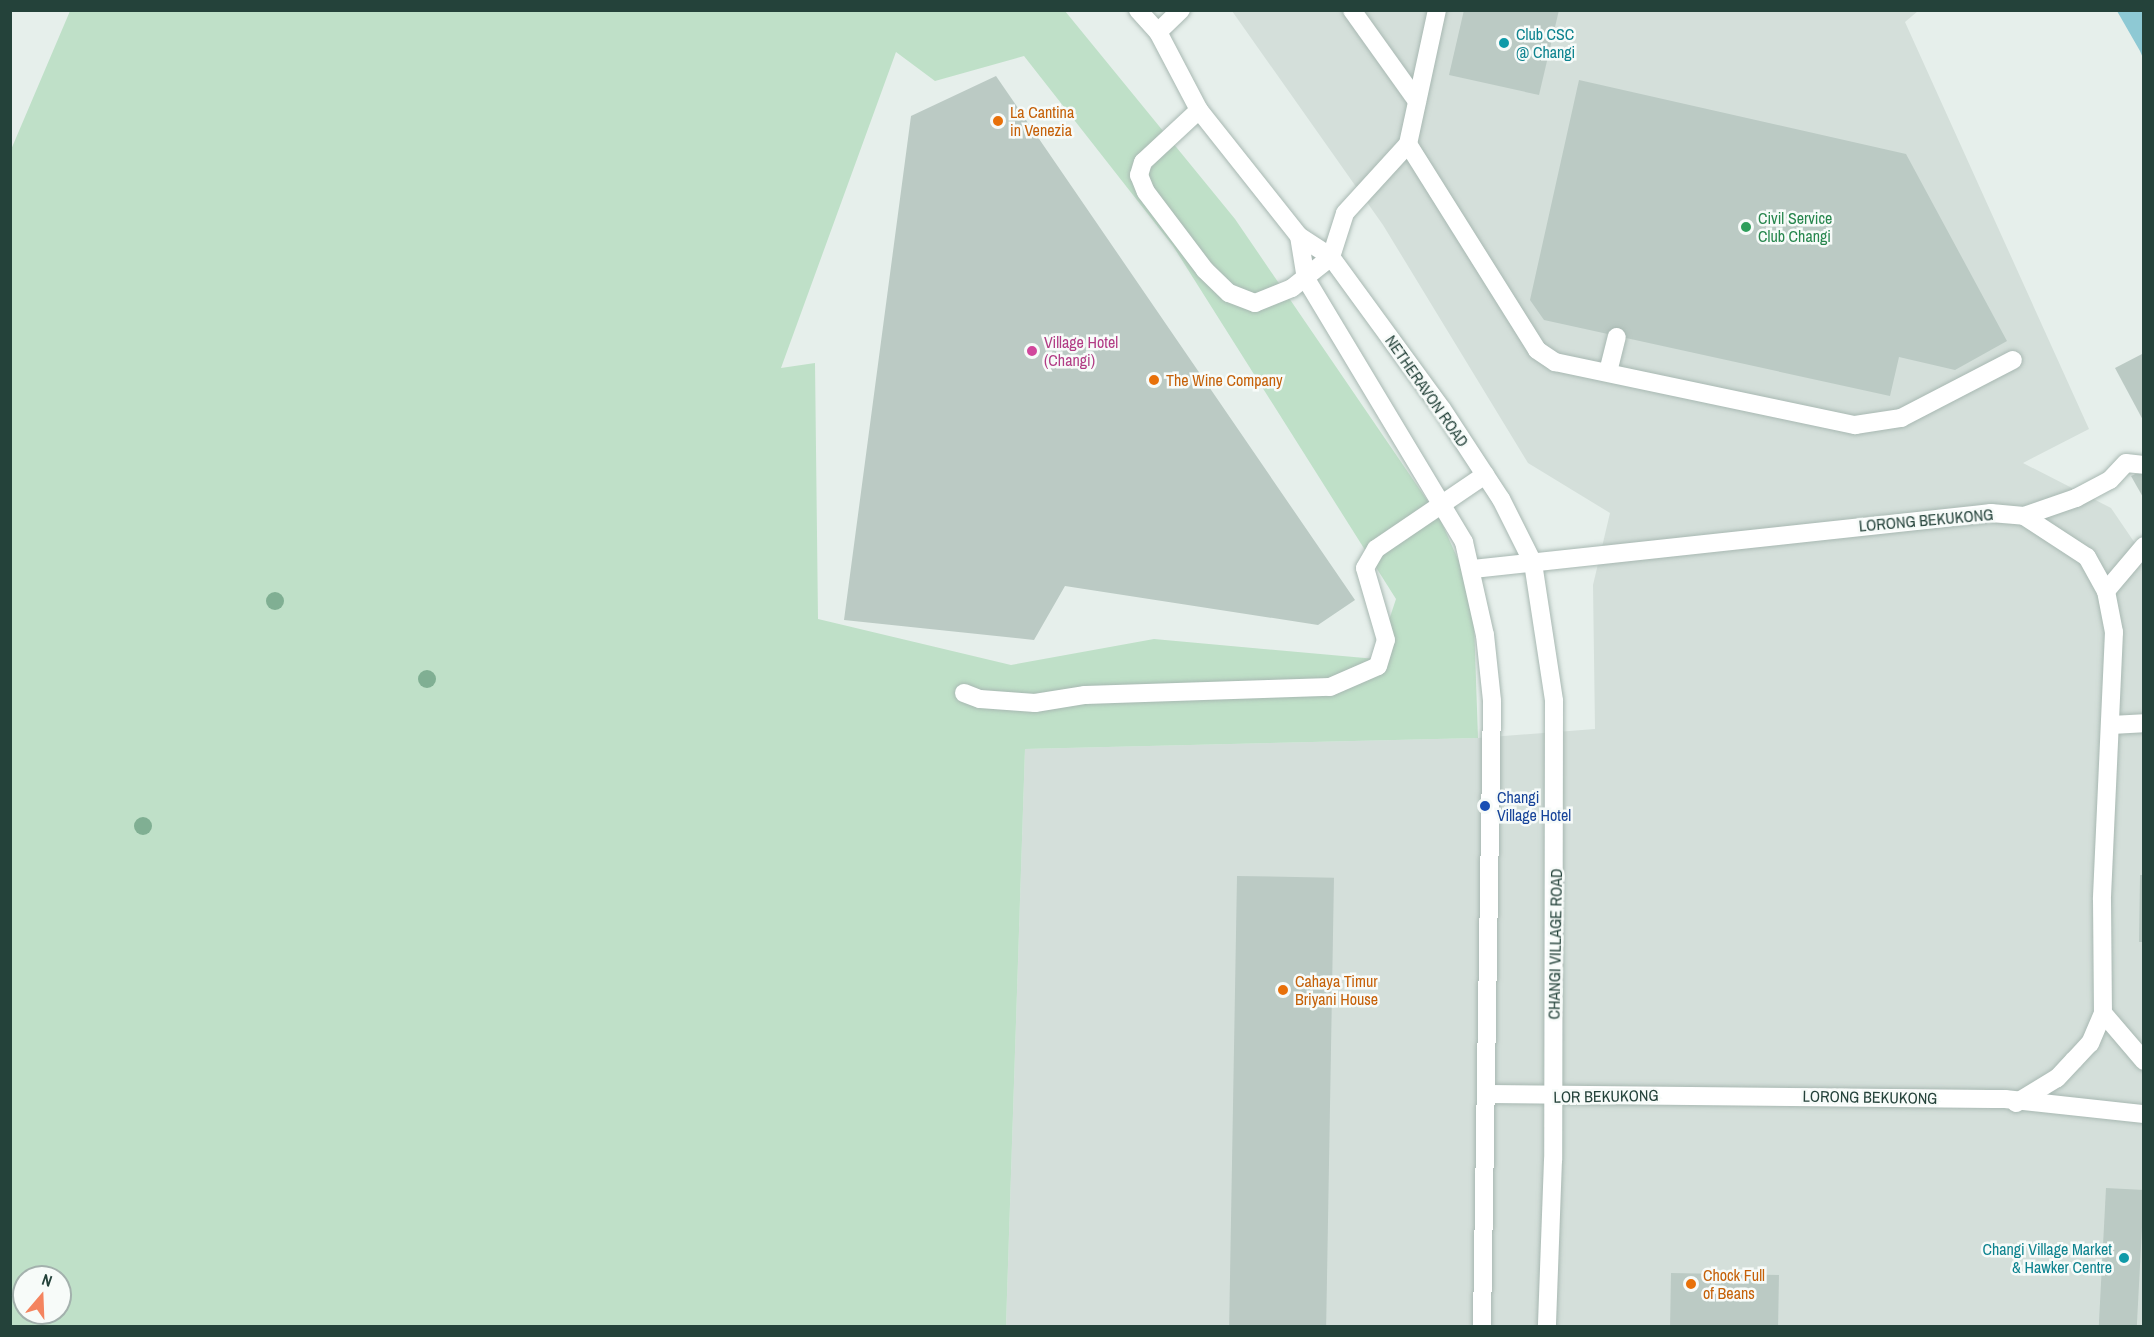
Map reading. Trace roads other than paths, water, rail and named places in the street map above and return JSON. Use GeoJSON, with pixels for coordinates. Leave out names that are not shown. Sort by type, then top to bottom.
{"type":"FeatureCollection","features":[{"type":"Feature","properties":{"kind":"street","name":"NETHERAVON ROAD"},"geometry":{"type":"LineString","coordinates":[[1138,10],[1158,32],[1199,110],[1299,236],[1331,257],[1485,475],[1533,563]]}},
{"type":"Feature","properties":{"kind":"street"},"geometry":{"type":"LineString","coordinates":[[1158,32],[1181,10]]}},
{"type":"Feature","properties":{"kind":"street"},"geometry":{"type":"LineString","coordinates":[[1352,10],[1417,101]]}},
{"type":"Feature","properties":{"kind":"street"},"geometry":{"type":"LineString","coordinates":[[1199,110],[1143,162],[1139,175],[1146,192],[1205,270],[1244,301],[1255,303],[1306,279],[1331,257],[1345,213],[1408,144],[1437,10]]}},
{"type":"Feature","properties":{"kind":"street"},"geometry":{"type":"LineString","coordinates":[[1408,144],[1537,350],[1555,362],[1855,425],[1901,418],[2013,360]]}},
{"type":"Feature","properties":{"kind":"street","name":"NETHERAVON ROAD"},"geometry":{"type":"LineString","coordinates":[[1299,236],[1306,279],[1443,506],[1473,569]]}},
{"type":"Feature","properties":{"kind":"street"},"geometry":{"type":"LineString","coordinates":[[1608,372],[1617,337]]}},
{"type":"Feature","properties":{"kind":"street"},"geometry":{"type":"LineString","coordinates":[[2024,516],[2085,494],[2109,480],[2126,463],[2144,465]]}},
{"type":"Feature","properties":{"kind":"street"},"geometry":{"type":"LineString","coordinates":[[964,693],[980,699],[1035,703],[1085,695],[1330,687],[1378,666],[1386,640],[1365,568],[1376,549],[1443,506],[1485,475]]}},
{"type":"Feature","properties":{"kind":"street","name":"LORONG BEKUKONG"},"geometry":{"type":"LineString","coordinates":[[1473,569],[1603,558],[1772,534],[1991,513],[2024,516],[2087,557],[2106,591],[2114,632],[2102,900],[2103,1013],[2090,1043],[2057,1078],[2016,1103]]}},
{"type":"Feature","properties":{"kind":"street"},"geometry":{"type":"LineString","coordinates":[[2106,591],[2144,546]]}},
{"type":"Feature","properties":{"kind":"street","name":"CHANGI VILLAGE ROAD"},"geometry":{"type":"LineString","coordinates":[[1533,563],[1554,701],[1553,1097],[1547,1326]]}},
{"type":"Feature","properties":{"kind":"street"},"geometry":{"type":"LineString","coordinates":[[1473,569],[1492,701],[1489,1095],[1482,1326]]}},
{"type":"Feature","properties":{"kind":"street"},"geometry":{"type":"LineString","coordinates":[[2111,725],[2144,723]]}},
{"type":"Feature","properties":{"kind":"street"},"geometry":{"type":"LineString","coordinates":[[2103,1013],[2144,1061]]}},
{"type":"Feature","properties":{"kind":"street","name":"LORONG BEKUKONG"},"geometry":{"type":"LineString","coordinates":[[1724,1094],[2016,1103],[2144,1114]]}},
{"type":"Feature","properties":{"kind":"street","name":"LOR BEKUKONG"},"geometry":{"type":"LineString","coordinates":[[1489,1095],[1553,1097],[1724,1094]]}},
{"type":"Feature","properties":{"kind":"water"},"geometry":{"type":"Polygon","coordinates":[[[2117,11],[2143,11],[2143,58],[2140,51],[2117,11]]]}},
{"type":"Feature","properties":{"kind":"place","name":"Club CSC @ Changi"},"geometry":{"type":"Point","coordinates":[1504,43]}},
{"type":"Feature","properties":{"kind":"place","name":"La Cantina in Venezia"},"geometry":{"type":"Point","coordinates":[998,121]}},
{"type":"Feature","properties":{"kind":"place","name":"Civil Service Club Changi"},"geometry":{"type":"Point","coordinates":[1746,227]}},
{"type":"Feature","properties":{"kind":"place","name":"Village Hotel (Changi)"},"geometry":{"type":"Point","coordinates":[1032,351]}},
{"type":"Feature","properties":{"kind":"place","name":"The Wine Company"},"geometry":{"type":"Point","coordinates":[1154,380]}},
{"type":"Feature","properties":{"kind":"place","name":"Changi Village Hotel"},"geometry":{"type":"Point","coordinates":[1485,806]}},
{"type":"Feature","properties":{"kind":"place","name":"Cahaya Timur Briyani House"},"geometry":{"type":"Point","coordinates":[1283,990]}},
{"type":"Feature","properties":{"kind":"place","name":"Changi Village Market & Hawker Centre"},"geometry":{"type":"Point","coordinates":[2124,1258]}},
{"type":"Feature","properties":{"kind":"place","name":"Chock Full of Beans"},"geometry":{"type":"Point","coordinates":[1691,1284]}}]}
